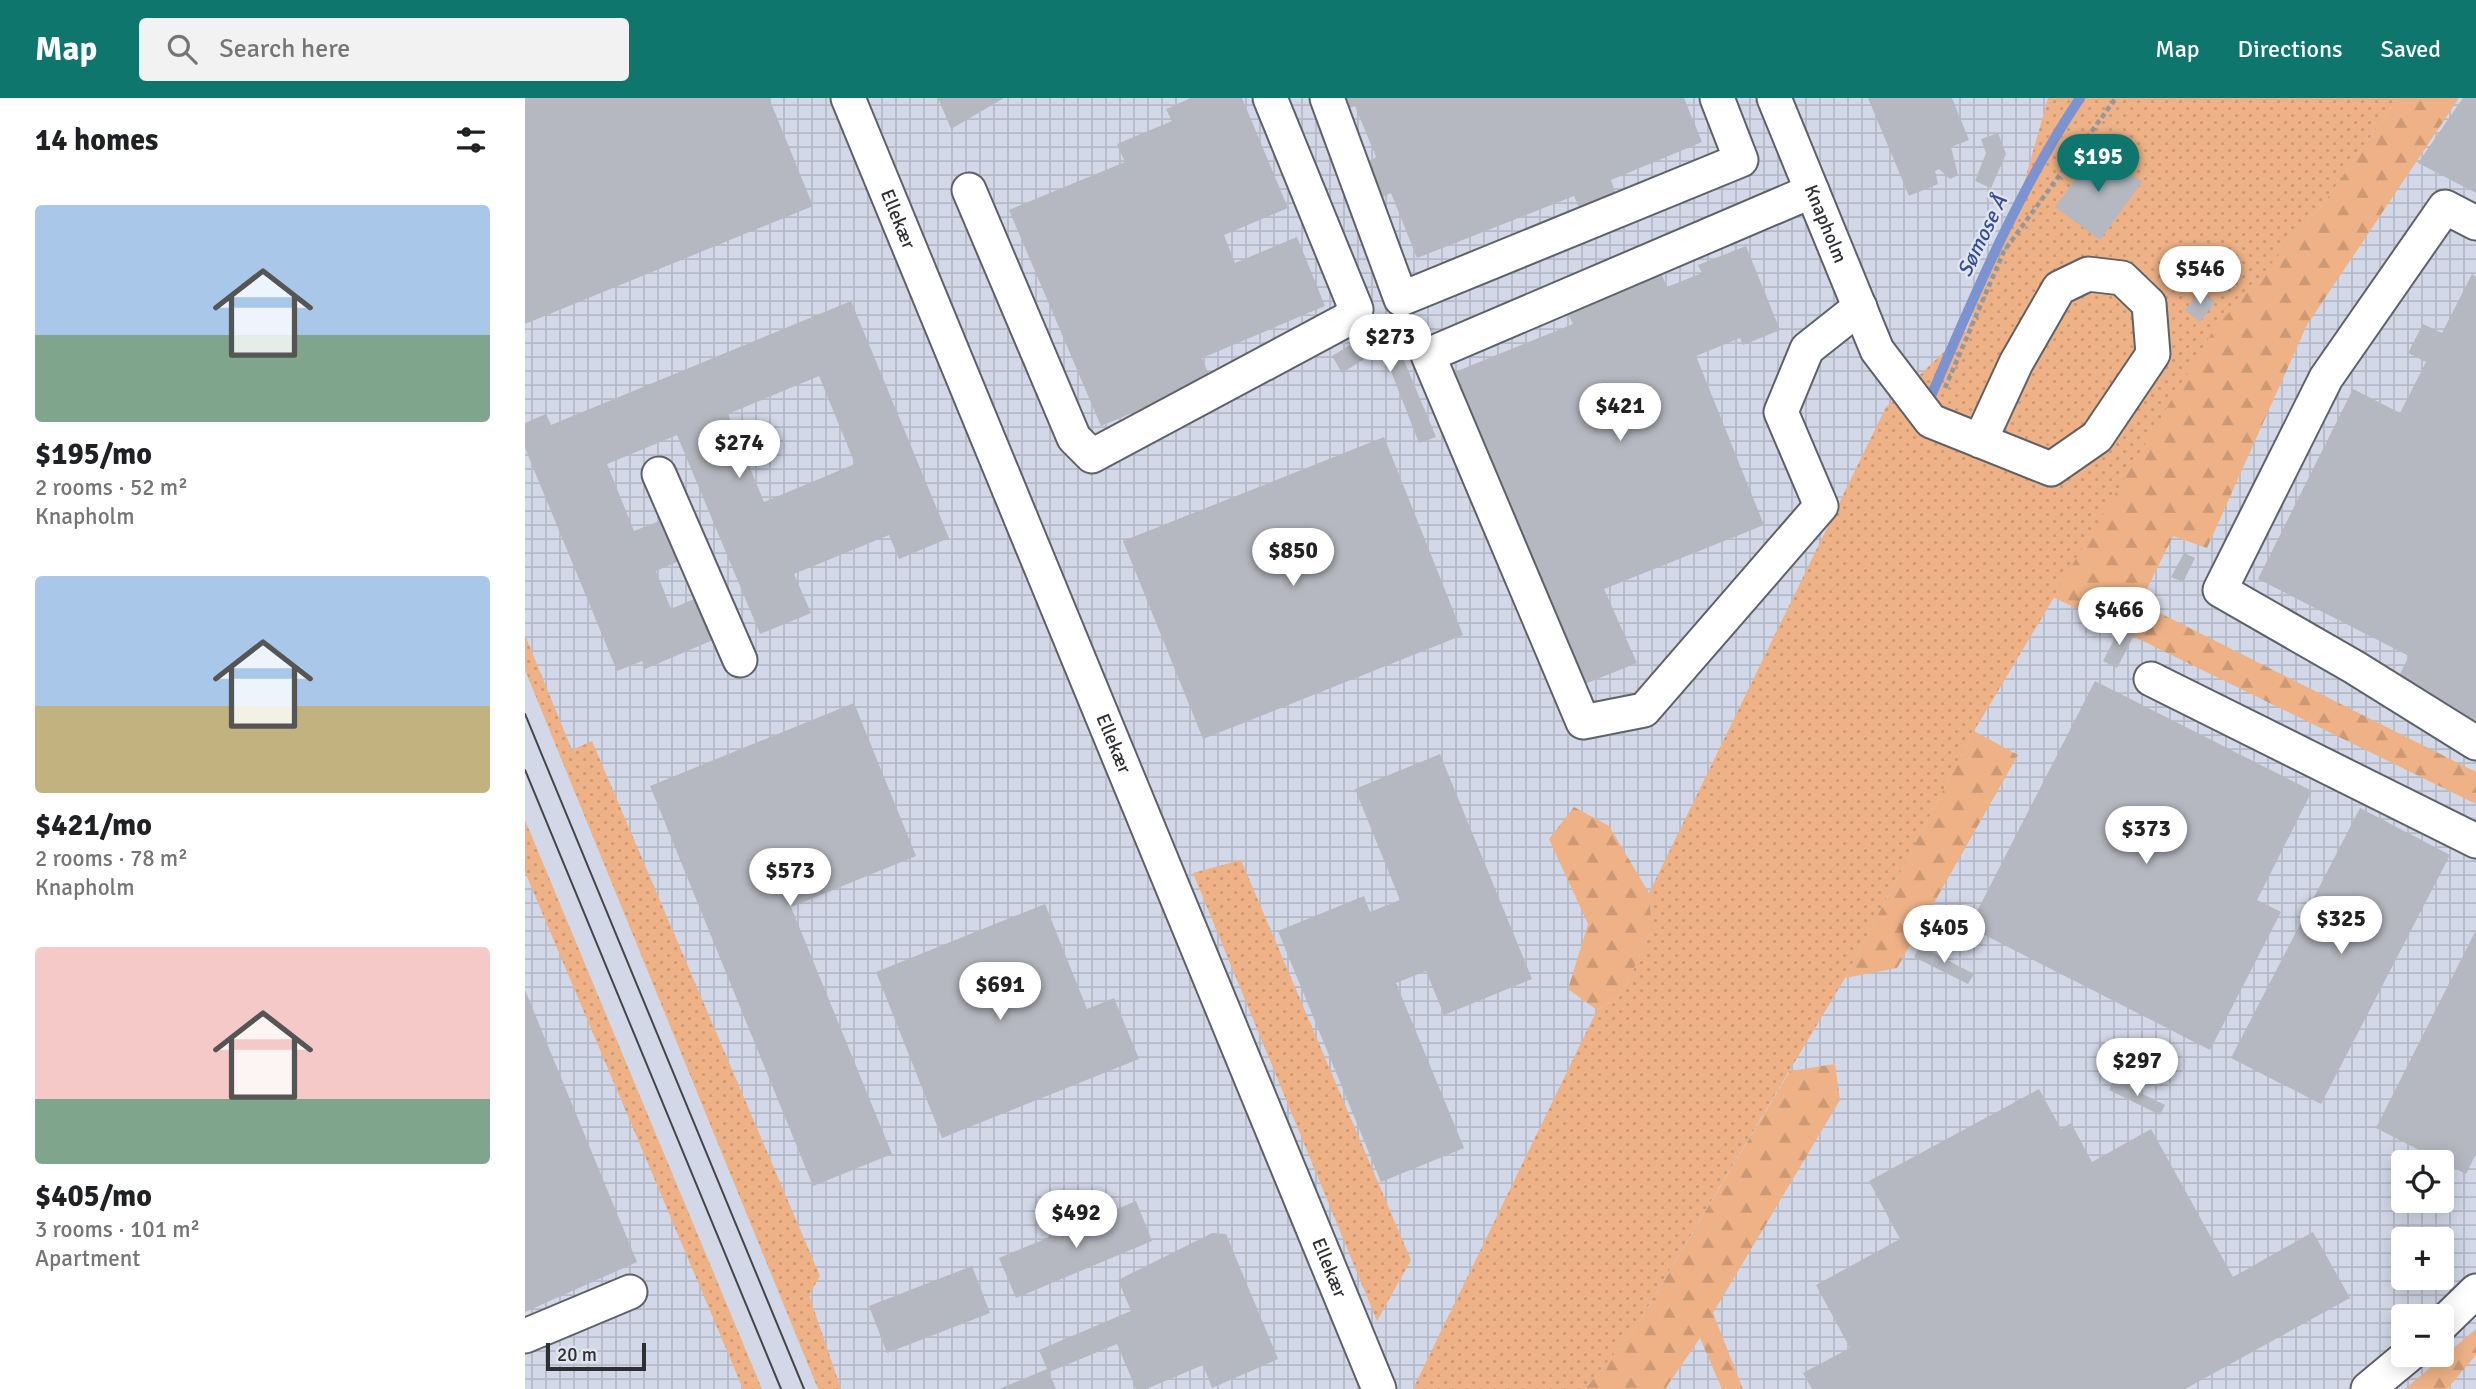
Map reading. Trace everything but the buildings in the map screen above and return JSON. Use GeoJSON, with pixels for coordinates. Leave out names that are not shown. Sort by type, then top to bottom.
{"type":"FeatureCollection","features":[{"type":"Feature","properties":{"kind":"street","name":"Ellekær"},"geometry":{"type":"LineString","coordinates":[[848,98],[1379,1389]]}},
{"type":"Feature","properties":{"kind":"street"},"geometry":{"type":"LineString","coordinates":[[969,190],[1074,438],[1092,456],[1346,320],[1356,309],[1270,98]]}},
{"type":"Feature","properties":{"kind":"street"},"geometry":{"type":"LineString","coordinates":[[1327,98],[1401,299],[1741,160],[1717,98]]}},
{"type":"Feature","properties":{"kind":"street","name":"Knapholm"},"geometry":{"type":"LineString","coordinates":[[1774,98],[1877,350],[1931,421]]}},
{"type":"Feature","properties":{"kind":"street"},"geometry":{"type":"LineString","coordinates":[[1812,191],[1428,355],[1583,722],[1644,710],[1821,506],[1781,412],[1807,349],[1860,307]]}},
{"type":"Feature","properties":{"kind":"street"},"geometry":{"type":"LineString","coordinates":[[2476,223],[2445,207],[2326,379],[2220,590],[2354,667],[2476,743]]}},
{"type":"Feature","properties":{"kind":"street"},"geometry":{"type":"LineString","coordinates":[[1931,421],[1980,441],[2051,469],[2097,437],[2153,354],[2149,304],[2122,278],[2088,274],[2059,288],[2016,363],[1980,441]]}},
{"type":"Feature","properties":{"kind":"street"},"geometry":{"type":"LineString","coordinates":[[659,474],[740,660]]}},
{"type":"Feature","properties":{"kind":"street"},"geometry":{"type":"LineString","coordinates":[[2151,679],[2476,841]]}},
{"type":"Feature","properties":{"kind":"street"},"geometry":{"type":"LineString","coordinates":[[2454,1312],[2476,1291]]}},
{"type":"Feature","properties":{"kind":"street"},"geometry":{"type":"LineString","coordinates":[[525,1336],[630,1292]]}},
{"type":"Feature","properties":{"kind":"street"},"geometry":{"type":"LineString","coordinates":[[2368,1389],[2394,1367]]}},
{"type":"Feature","properties":{"kind":"path"},"geometry":{"type":"LineString","coordinates":[[1931,421],[2004,251],[2116,98]]}},
{"type":"Feature","properties":{"kind":"shaded area"},"geometry":{"type":"Polygon","coordinates":[[[525,98],[2476,98],[2476,1389],[818,1389],[525,670],[525,98]]]}},
{"type":"Feature","properties":{"kind":"shaded area"},"geometry":{"type":"Polygon","coordinates":[[[525,670],[818,1389],[762,1389],[525,820],[525,670]]]}},
{"type":"Feature","properties":{"kind":"shaded area"},"geometry":{"type":"Polygon","coordinates":[[[525,820],[762,1389],[525,1389],[525,820]]]}},
{"type":"Feature","properties":{"kind":"green space"},"geometry":{"type":"Polygon","coordinates":[[[2048,98],[2398,98],[2323,204],[2213,332],[1974,731],[1845,978],[1634,1330],[1585,1389],[1413,1389],[1597,1010],[1623,993],[1652,928],[1649,893],[1886,407],[1966,331],[2023,187],[2048,98]]]}},
{"type":"Feature","properties":{"kind":"green space"},"geometry":{"type":"Polygon","coordinates":[[[2398,98],[2459,98],[2307,325],[2207,548],[2173,536],[2140,603],[2476,772],[2476,804],[2053,597],[2213,331],[2323,204],[2398,98]]]}},
{"type":"Feature","properties":{"kind":"green space"},"geometry":{"type":"Polygon","coordinates":[[[525,635],[572,750],[592,741],[820,1276],[809,1295],[841,1389],[818,1389],[525,670],[525,635]]]}},
{"type":"Feature","properties":{"kind":"green space"},"geometry":{"type":"Polygon","coordinates":[[[1974,731],[2018,755],[1897,968],[1845,978],[1974,731]]]}},
{"type":"Feature","properties":{"kind":"green space"},"geometry":{"type":"Polygon","coordinates":[[[1574,807],[1609,826],[1649,893],[1652,928],[1623,993],[1597,1010],[1568,989],[1588,924],[1549,839],[1574,807]]]}},
{"type":"Feature","properties":{"kind":"green space"},"geometry":{"type":"Polygon","coordinates":[[[525,820],[762,1389],[743,1389],[525,872],[525,820]]]}},
{"type":"Feature","properties":{"kind":"green space"},"geometry":{"type":"Polygon","coordinates":[[[1241,860],[1411,1260],[1377,1321],[1193,873],[1241,860]]]}},
{"type":"Feature","properties":{"kind":"green space"},"geometry":{"type":"Polygon","coordinates":[[[1835,1064],[1840,1100],[1713,1313],[1743,1389],[1722,1389],[1700,1338],[1665,1389],[1585,1389],[1634,1330],[1790,1071],[1835,1064]]]}},
{"type":"Feature","properties":{"kind":"green space"},"geometry":{"type":"Polygon","coordinates":[[[2476,1329],[2476,1355],[2447,1389],[2405,1389],[2431,1367],[2454,1367],[2454,1348],[2476,1329]]]}},
{"type":"Feature","properties":{"kind":"waterway","name":"Sømose Å"},"geometry":{"type":"LineString","coordinates":[[1931,396],[2017,206],[2080,98]]}},
{"type":"Feature","properties":{"kind":"tram line"},"geometry":{"type":"LineString","coordinates":[[525,714],[804,1389]]}},
{"type":"Feature","properties":{"kind":"tram line"},"geometry":{"type":"LineString","coordinates":[[525,770],[781,1389]]}}]}
